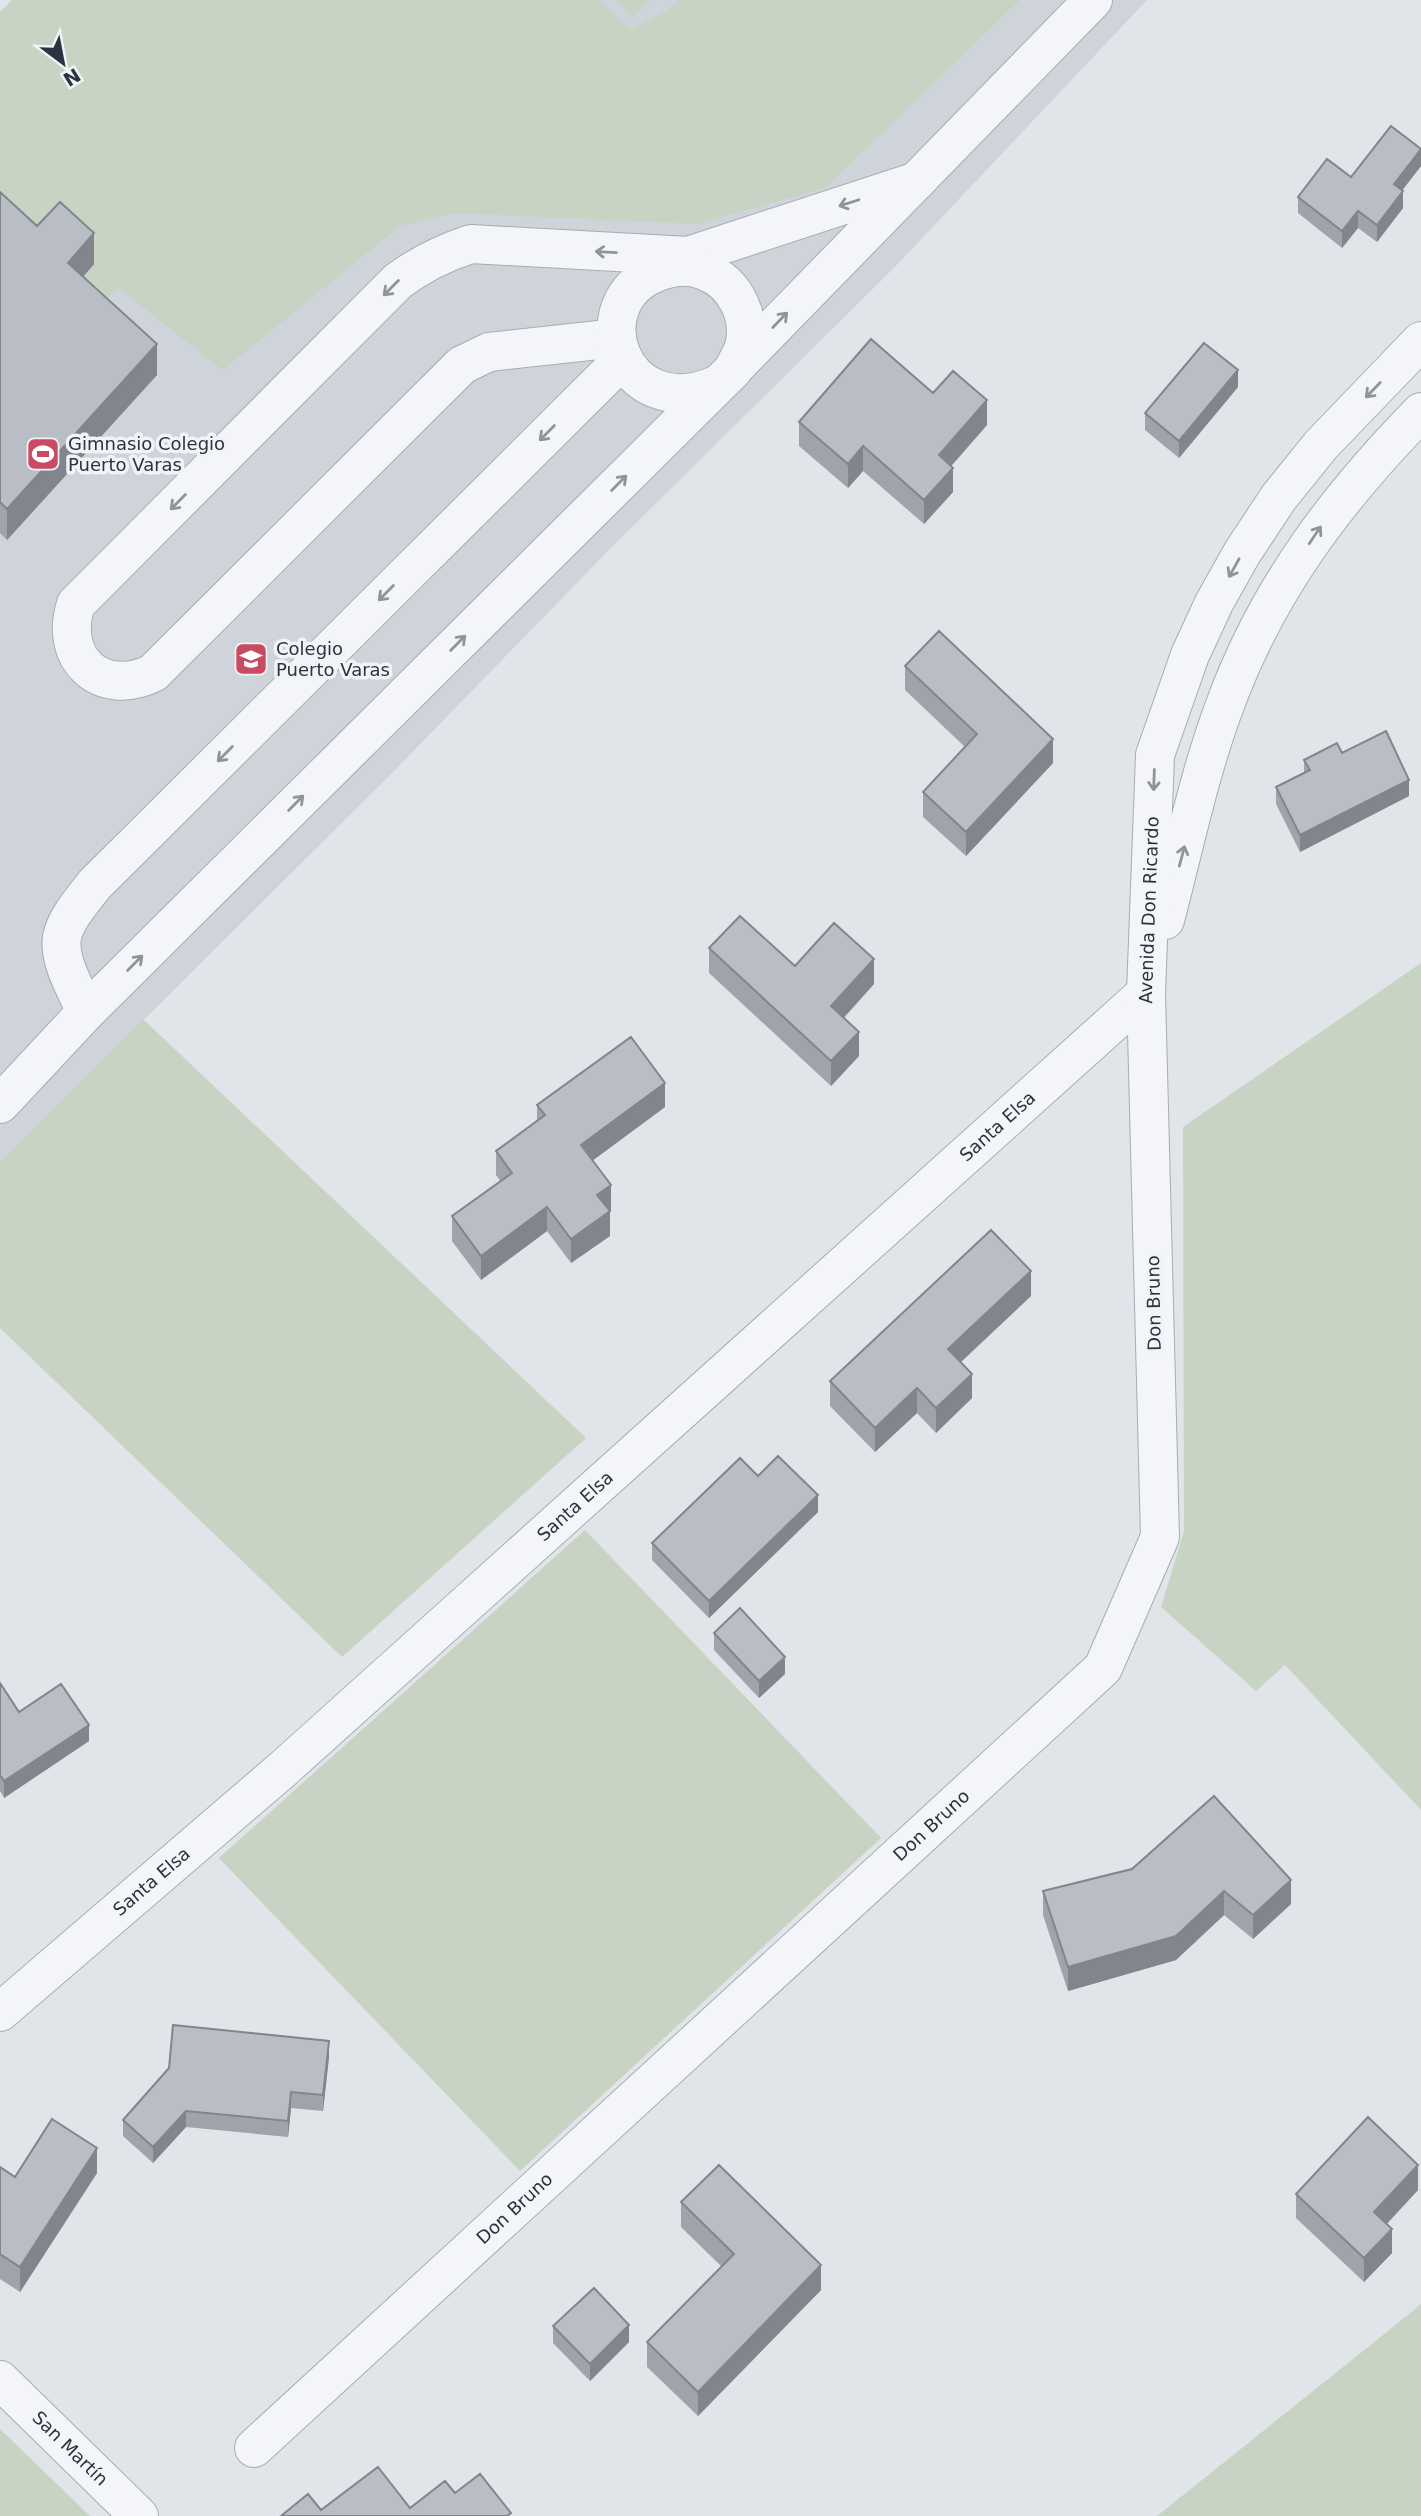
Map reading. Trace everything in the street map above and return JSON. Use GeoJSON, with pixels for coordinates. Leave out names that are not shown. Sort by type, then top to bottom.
{"type":"FeatureCollection","features":[{"type":"Feature","properties":{"kind":"street"},"geometry":{"type":"LineString","coordinates":[[1060,33],[1081,0]]}},
{"type":"Feature","properties":{"kind":"street"},"geometry":{"type":"LineString","coordinates":[[0,1104],[86,1012],[724,377],[1093,0]]}},
{"type":"Feature","properties":{"kind":"street"},"geometry":{"type":"LineString","coordinates":[[620,349],[489,352],[462,365],[153,673],[136,681],[118,682],[101,677],[86,667],[76,652],[71,628],[76,604],[398,281],[419,265],[471,244],[681,261],[708,272],[727,284],[739,301],[745,322],[743,350],[724,377],[698,393],[676,395],[661,392],[640,381],[620,349],[618,314],[628,293],[644,277],[681,261],[914,182]]}},
{"type":"Feature","properties":{"kind":"street","name":"Avenida Don Ricardo"},"geometry":{"type":"LineString","coordinates":[[1146,993],[1155,755],[1190,655],[1214,603],[1242,553],[1279,497],[1321,445],[1421,341]]}},
{"type":"Feature","properties":{"kind":"street"},"geometry":{"type":"LineString","coordinates":[[86,1012],[65,960],[62,938],[73,913],[94,885],[620,349]]}},
{"type":"Feature","properties":{"kind":"street","name":"Avenida Don Ricardo"},"geometry":{"type":"LineString","coordinates":[[1146,993],[1203,772],[1225,705],[1252,640],[1286,578],[1321,525],[1360,476],[1421,412]]}},
{"type":"Feature","properties":{"kind":"street","name":"Santa Elsa"},"geometry":{"type":"LineString","coordinates":[[0,2012],[283,1769],[1146,993]]}},
{"type":"Feature","properties":{"kind":"street","name":"Don Bruno"},"geometry":{"type":"LineString","coordinates":[[254,2448],[1103,1668],[1160,1537],[1146,993]]}},
{"type":"Feature","properties":{"kind":"street","name":"San Martín"},"geometry":{"type":"LineString","coordinates":[[0,2380],[139,2516]]}},
{"type":"Feature","properties":{"kind":"shaded area","name":"Colegio Puerto Varas"},"geometry":{"type":"Polygon","coordinates":[[[12,0],[1147,0],[894,268],[611,548],[394,771],[0,1163],[0,12],[12,0]]]}},
{"type":"Feature","properties":{"kind":"green space"},"geometry":{"type":"Polygon","coordinates":[[[12,0],[599,0],[630,29],[668,10],[678,0],[1020,0],[825,188],[697,224],[453,213],[400,226],[223,370],[118,288],[89,314],[0,223],[0,12],[12,0]]]}},
{"type":"Feature","properties":{"kind":"green space"},"geometry":{"type":"Polygon","coordinates":[[[616,0],[649,0],[633,17],[616,0]]]}},
{"type":"Feature","properties":{"kind":"green space"},"geometry":{"type":"Polygon","coordinates":[[[1421,963],[1421,1810],[1285,1665],[1256,1691],[1161,1607],[1184,1531],[1183,1127],[1421,963]]]}},
{"type":"Feature","properties":{"kind":"green space"},"geometry":{"type":"Polygon","coordinates":[[[143,1019],[586,1438],[342,1657],[0,1328],[0,1163],[143,1019]]]}},
{"type":"Feature","properties":{"kind":"green space"},"geometry":{"type":"Polygon","coordinates":[[[585,1530],[881,1838],[520,2171],[219,1858],[585,1530]]]}},
{"type":"Feature","properties":{"kind":"green space"},"geometry":{"type":"Polygon","coordinates":[[[1421,2304],[1421,2516],[1157,2516],[1388,2331],[1421,2304]]]}},
{"type":"Feature","properties":{"kind":"green space"},"geometry":{"type":"Polygon","coordinates":[[[0,2429],[90,2516],[0,2516],[0,2429]]]}},
{"type":"Feature","properties":{"kind":"building"},"geometry":{"type":"Polygon","coordinates":[[[1391,126],[1421,149],[1394,184],[1403,191],[1377,225],[1358,211],[1342,231],[1298,197],[1327,159],[1351,177],[1391,126]]]}},
{"type":"Feature","properties":{"kind":"building","name":"Gimnasio Colegio Puerto Varas"},"geometry":{"type":"Polygon","coordinates":[[[0,192],[37,226],[60,202],[94,233],[68,263],[157,344],[7,509],[0,502],[0,192]]]}},
{"type":"Feature","properties":{"kind":"building"},"geometry":{"type":"Polygon","coordinates":[[[871,339],[933,393],[953,371],[987,400],[939,455],[953,468],[924,500],[863,446],[848,464],[799,422],[871,339]]]}},
{"type":"Feature","properties":{"kind":"building"},"geometry":{"type":"Polygon","coordinates":[[[1204,343],[1238,370],[1179,441],[1145,413],[1204,343]]]}},
{"type":"Feature","properties":{"kind":"building"},"geometry":{"type":"Polygon","coordinates":[[[939,631],[1053,739],[966,832],[923,792],[977,734],[905,666],[939,631]]]}},
{"type":"Feature","properties":{"kind":"building"},"geometry":{"type":"Polygon","coordinates":[[[1386,731],[1409,780],[1300,835],[1276,787],[1310,770],[1304,760],[1337,743],[1342,753],[1386,731]]]}},
{"type":"Feature","properties":{"kind":"building"},"geometry":{"type":"Polygon","coordinates":[[[740,916],[795,966],[834,923],[874,959],[831,1006],[859,1032],[831,1061],[709,948],[740,916]]]}},
{"type":"Feature","properties":{"kind":"building"},"geometry":{"type":"Polygon","coordinates":[[[631,1037],[665,1083],[581,1145],[611,1185],[597,1195],[610,1211],[571,1239],[547,1207],[481,1256],[452,1216],[512,1173],[496,1151],[545,1115],[537,1105],[631,1037]]]}},
{"type":"Feature","properties":{"kind":"building"},"geometry":{"type":"Polygon","coordinates":[[[991,1230],[1031,1271],[948,1349],[972,1374],[936,1408],[917,1388],[875,1428],[830,1381],[991,1230]]]}},
{"type":"Feature","properties":{"kind":"building"},"geometry":{"type":"Polygon","coordinates":[[[778,1456],[818,1495],[709,1601],[652,1543],[740,1458],[758,1476],[778,1456]]]}},
{"type":"Feature","properties":{"kind":"building"},"geometry":{"type":"Polygon","coordinates":[[[740,1608],[785,1657],[759,1681],[714,1633],[740,1608]]]}},
{"type":"Feature","properties":{"kind":"building"},"geometry":{"type":"Polygon","coordinates":[[[0,1683],[19,1712],[61,1684],[89,1725],[4,1781],[0,1775],[0,1683]]]}},
{"type":"Feature","properties":{"kind":"building"},"geometry":{"type":"Polygon","coordinates":[[[1214,1796],[1291,1880],[1253,1915],[1224,1891],[1176,1936],[1068,1967],[1043,1891],[1132,1869],[1214,1796]]]}},
{"type":"Feature","properties":{"kind":"building"},"geometry":{"type":"Polygon","coordinates":[[[173,2025],[329,2041],[323,2095],[291,2092],[288,2121],[186,2111],[153,2147],[123,2120],[169,2068],[173,2025]]]}},
{"type":"Feature","properties":{"kind":"building"},"geometry":{"type":"Polygon","coordinates":[[[1368,2117],[1418,2165],[1374,2212],[1392,2229],[1364,2258],[1296,2194],[1368,2117]]]}},
{"type":"Feature","properties":{"kind":"building"},"geometry":{"type":"Polygon","coordinates":[[[52,2119],[97,2148],[20,2267],[0,2254],[0,2167],[15,2177],[52,2119]]]}},
{"type":"Feature","properties":{"kind":"building"},"geometry":{"type":"Polygon","coordinates":[[[719,2165],[821,2265],[698,2392],[647,2342],[734,2254],[681,2202],[719,2165]]]}},
{"type":"Feature","properties":{"kind":"building"},"geometry":{"type":"Polygon","coordinates":[[[594,2288],[629,2325],[590,2364],[553,2326],[594,2288]]]}},
{"type":"Feature","properties":{"kind":"building"},"geometry":{"type":"Polygon","coordinates":[[[378,2467],[410,2508],[445,2481],[455,2493],[480,2474],[511,2513],[507,2516],[281,2516],[308,2494],[321,2510],[378,2467]]]}},
{"type":"Feature","properties":{"kind":"place","name":"Gimnasio Colegio Puerto Varas"},"geometry":{"type":"Point","coordinates":[43,454]}},
{"type":"Feature","properties":{"kind":"place","name":"Colegio Puerto Varas"},"geometry":{"type":"Point","coordinates":[251,659]}}]}
